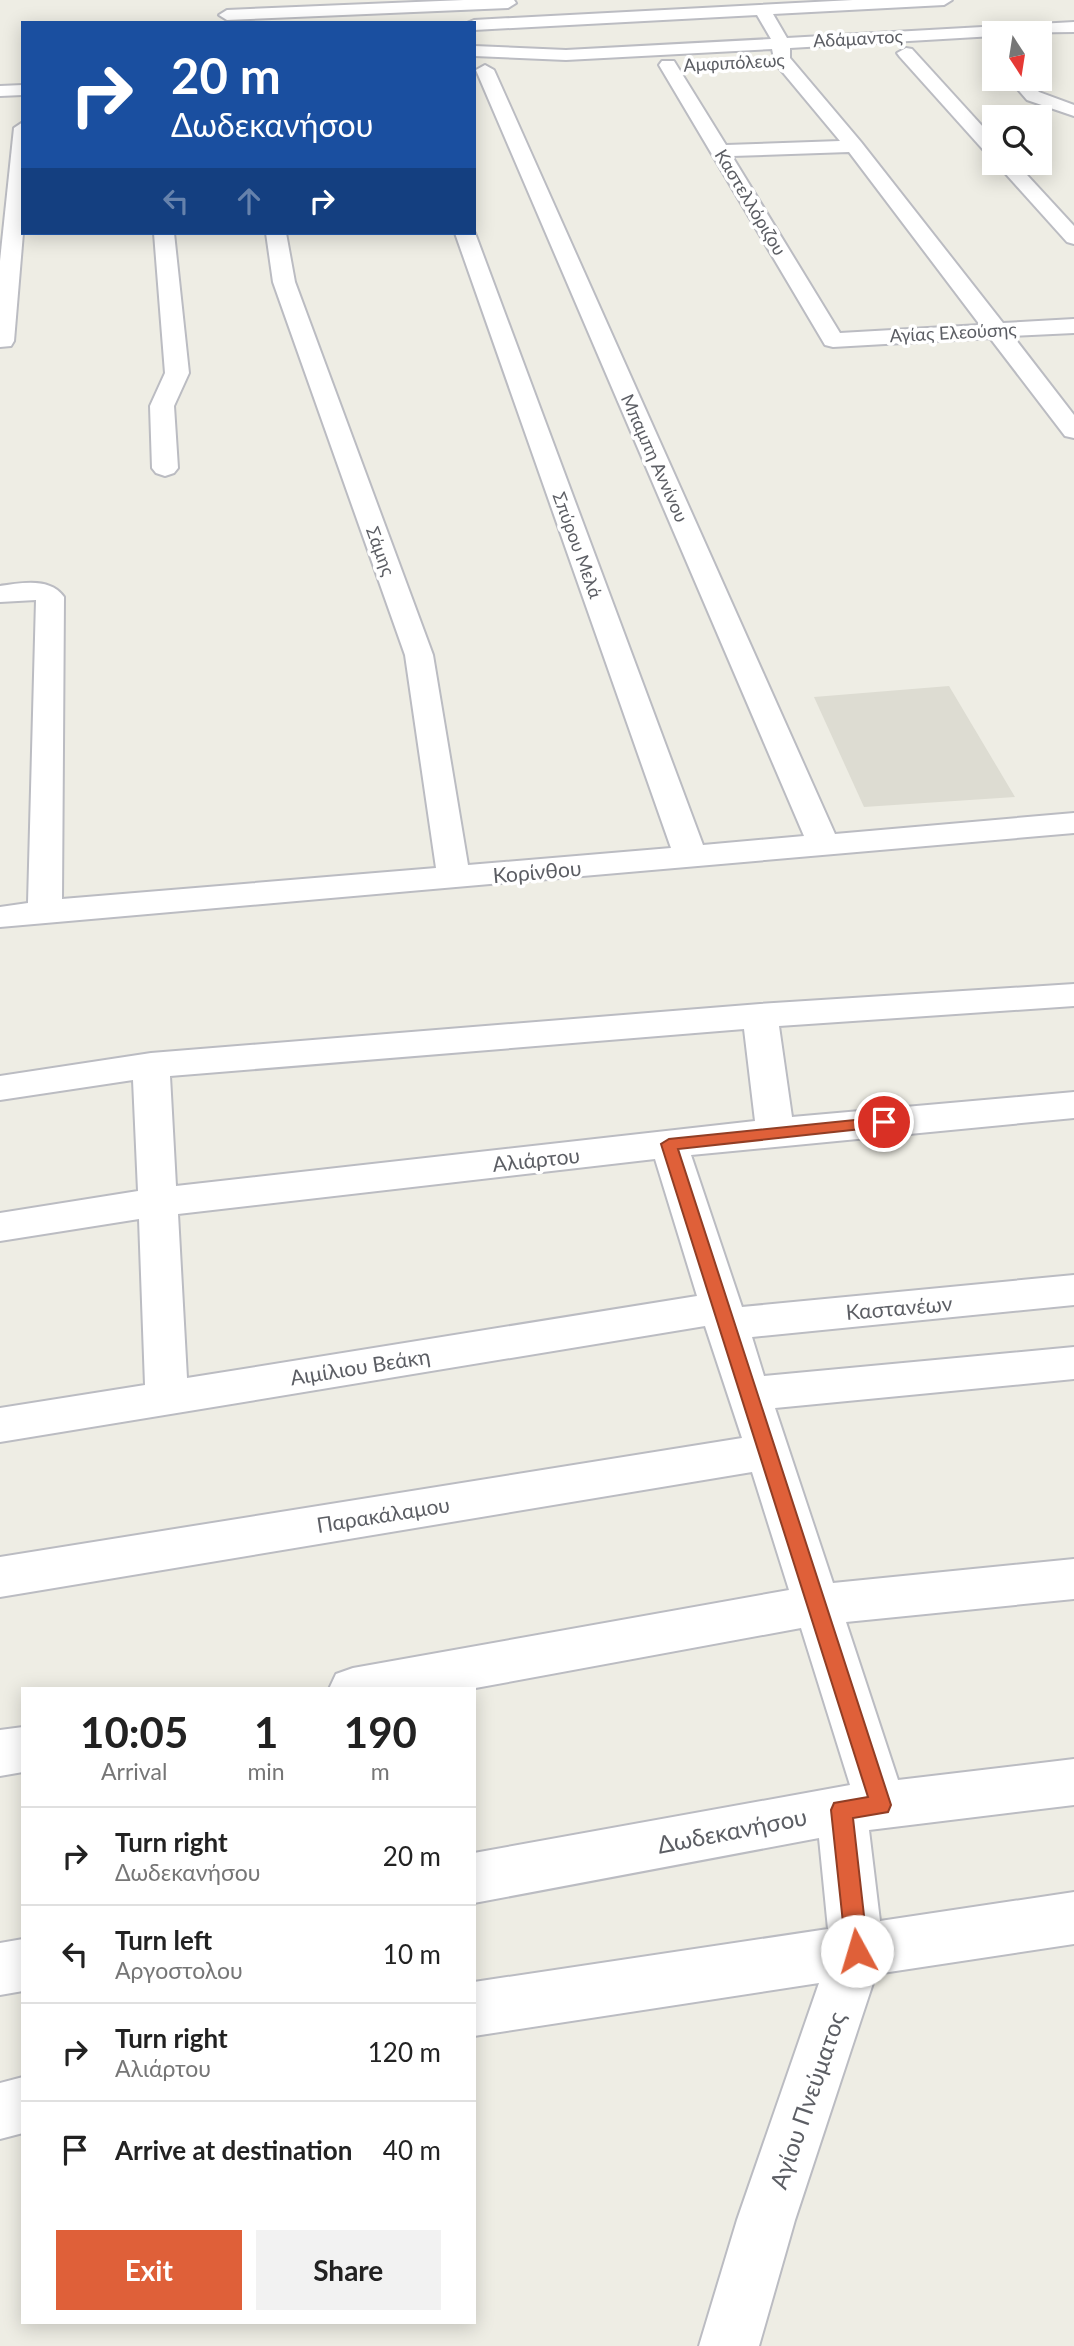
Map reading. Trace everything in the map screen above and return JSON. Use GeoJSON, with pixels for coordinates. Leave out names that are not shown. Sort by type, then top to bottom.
{"type":"FeatureCollection","features":[{"type":"Feature","properties":{"kind":"street"},"geometry":{"type":"LineString","coordinates":[[476,26],[944,0]]}},
{"type":"Feature","properties":{"kind":"street"},"geometry":{"type":"LineString","coordinates":[[545,1],[565,21],[568,62]]}},
{"type":"Feature","properties":{"kind":"street"},"geometry":{"type":"LineString","coordinates":[[227,15],[289,6],[518,2]]}},
{"type":"Feature","properties":{"kind":"street"},"geometry":{"type":"LineString","coordinates":[[762,10],[781,50],[1074,431]]}},
{"type":"Feature","properties":{"kind":"street","name":"Αδάμαντος"},"geometry":{"type":"LineString","coordinates":[[568,62],[781,50],[1074,27]]}},
{"type":"Feature","properties":{"kind":"street"},"geometry":{"type":"LineString","coordinates":[[1052,44],[1074,43]]}},
{"type":"Feature","properties":{"kind":"street","name":"Αμφιπόλεως"},"geometry":{"type":"LineString","coordinates":[[478,64],[568,62],[668,65],[781,50],[906,53],[982,49]]}},
{"type":"Feature","properties":{"kind":"street"},"geometry":{"type":"LineString","coordinates":[[906,53],[982,136]]}},
{"type":"Feature","properties":{"kind":"street","name":"Μπαμπη Αννίνου"},"geometry":{"type":"LineString","coordinates":[[478,64],[824,846]]}},
{"type":"Feature","properties":{"kind":"street","name":"Καστελλόριζου"},"geometry":{"type":"LineString","coordinates":[[668,65],[833,340]]}},
{"type":"Feature","properties":{"kind":"street"},"geometry":{"type":"LineString","coordinates":[[0,91],[21,90]]}},
{"type":"Feature","properties":{"kind":"street"},"geometry":{"type":"LineString","coordinates":[[1029,91],[1033,96],[1074,111]]}},
{"type":"Feature","properties":{"kind":"street"},"geometry":{"type":"LineString","coordinates":[[1051,102],[1074,103]]}},
{"type":"Feature","properties":{"kind":"street"},"geometry":{"type":"LineString","coordinates":[[720,151],[855,146]]}},
{"type":"Feature","properties":{"kind":"street"},"geometry":{"type":"LineString","coordinates":[[4,341],[21,150]]}},
{"type":"Feature","properties":{"kind":"street"},"geometry":{"type":"LineString","coordinates":[[1017,175],[1074,237]]}},
{"type":"Feature","properties":{"kind":"street"},"geometry":{"type":"LineString","coordinates":[[164,235],[177,373],[162,406],[165,468]]}},
{"type":"Feature","properties":{"kind":"street","name":"Σάμης"},"geometry":{"type":"LineString","coordinates":[[276,235],[284,282],[419,655],[454,878]]}},
{"type":"Feature","properties":{"kind":"street","name":"Σπύρου Μελά"},"geometry":{"type":"LineString","coordinates":[[466,235],[691,857]]}},
{"type":"Feature","properties":{"kind":"street","name":"Αγίας Ελεούσης"},"geometry":{"type":"LineString","coordinates":[[833,340],[1074,326]]}},
{"type":"Feature","properties":{"kind":"street"},"geometry":{"type":"LineString","coordinates":[[0,594],[34,590],[50,597],[45,911]]}},
{"type":"Feature","properties":{"kind":"street","name":"Κορίνθου"},"geometry":{"type":"LineString","coordinates":[[0,917],[45,911],[824,846],[1072,829]]}},
{"type":"Feature","properties":{"kind":"street"},"geometry":{"type":"LineString","coordinates":[[0,1088],[151,1065],[760,1016],[1074,995]]}},
{"type":"Feature","properties":{"kind":"street"},"geometry":{"type":"LineString","coordinates":[[760,1016],[775,1132]]}},
{"type":"Feature","properties":{"kind":"street"},"geometry":{"type":"LineString","coordinates":[[151,1065],[167,1397]]}},
{"type":"Feature","properties":{"kind":"street","name":"Αλιάρτου"},"geometry":{"type":"LineString","coordinates":[[0,1227],[158,1202],[775,1132],[1074,1105]]}},
{"type":"Feature","properties":{"kind":"street","name":"Αγίου Πνεύματος"},"geometry":{"type":"LineString","coordinates":[[669,1144],[815,1605],[861,1807],[857,1951],[766,2220],[729,2346]]}},
{"type":"Feature","properties":{"kind":"street","name":"Καστανέων"},"geometry":{"type":"LineString","coordinates":[[722,1316],[1074,1290]]}},
{"type":"Feature","properties":{"kind":"street","name":"Αιμίλιου Βεάκη"},"geometry":{"type":"LineString","coordinates":[[0,1425],[167,1397],[722,1316]]}},
{"type":"Feature","properties":{"kind":"street"},"geometry":{"type":"LineString","coordinates":[[747,1394],[1074,1363]]}},
{"type":"Feature","properties":{"kind":"street","name":"Παρακάλαμου"},"geometry":{"type":"LineString","coordinates":[[0,1577],[765,1452]]}},
{"type":"Feature","properties":{"kind":"street"},"geometry":{"type":"LineString","coordinates":[[364,1687],[815,1605],[1074,1579]]}},
{"type":"Feature","properties":{"kind":"street"},"geometry":{"type":"LineString","coordinates":[[0,1753],[21,1749]]}},
{"type":"Feature","properties":{"kind":"street","name":"Δωδεκανήσου"},"geometry":{"type":"LineString","coordinates":[[476,1878],[861,1807],[1074,1782]]}},
{"type":"Feature","properties":{"kind":"street"},"geometry":{"type":"LineString","coordinates":[[476,2009],[1074,1918]]}},
{"type":"Feature","properties":{"kind":"street"},"geometry":{"type":"LineString","coordinates":[[0,1969],[21,1965]]}},
{"type":"Feature","properties":{"kind":"street"},"geometry":{"type":"LineString","coordinates":[[0,2110],[21,2105]]}},
{"type":"Feature","properties":{"kind":"shaded area"},"geometry":{"type":"Polygon","coordinates":[[[949,686],[1015,797],[864,807],[814,697],[949,686]]]}},
{"type":"Feature","properties":{"kind":"route"},"geometry":{"type":"LineString","coordinates":[[857,1951],[841,1810],[881,1805],[669,1144],[884,1122]]}}]}
